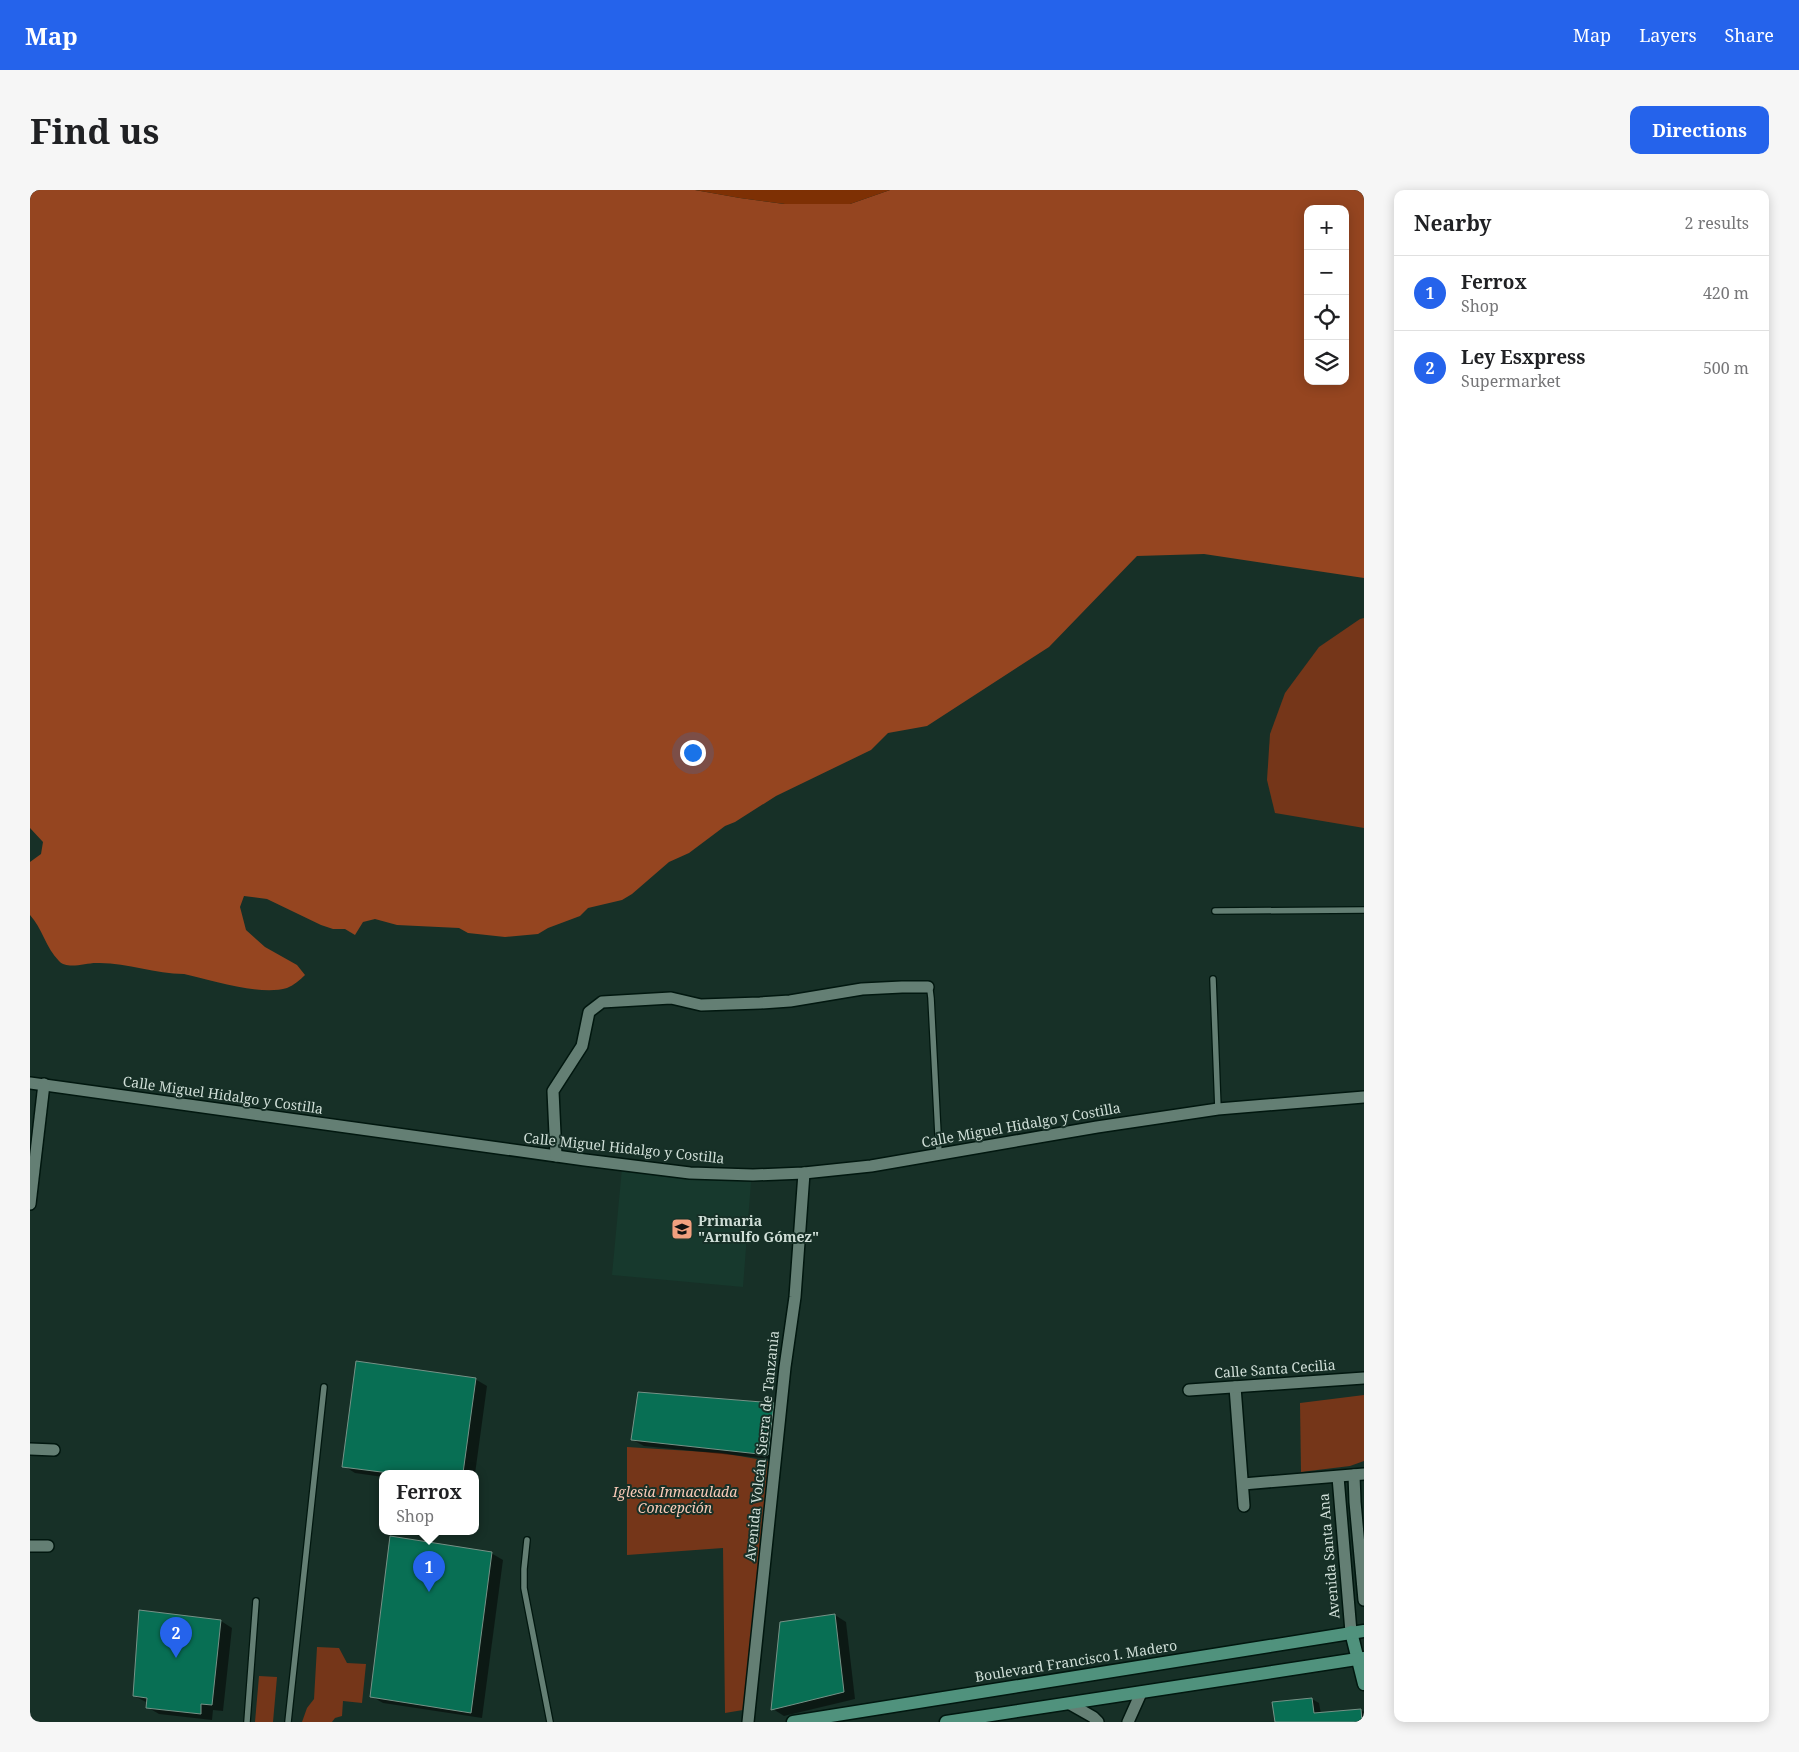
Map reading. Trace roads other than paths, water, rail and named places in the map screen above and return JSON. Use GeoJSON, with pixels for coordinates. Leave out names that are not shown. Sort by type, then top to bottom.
{"type":"FeatureCollection","features":[{"type":"Feature","properties":{"kind":"main road","name":"Boulevard Francisco I. Madero"},"geometry":{"type":"LineString","coordinates":[[793,1722],[1364,1630]]}},
{"type":"Feature","properties":{"kind":"main road"},"geometry":{"type":"LineString","coordinates":[[1351,1632],[1361,1658],[1364,1684]]}},
{"type":"Feature","properties":{"kind":"main road"},"geometry":{"type":"LineString","coordinates":[[946,1722],[1361,1658]]}},
{"type":"Feature","properties":{"kind":"street"},"geometry":{"type":"LineString","coordinates":[[556,1156],[553,1091],[582,1046],[589,1012],[602,1002],[671,998],[701,1005],[760,1003],[790,1001],[862,989],[902,986],[928,987]]}},
{"type":"Feature","properties":{"kind":"street","name":"Calle Miguel Hidalgo y Costilla"},"geometry":{"type":"LineString","coordinates":[[30,1083],[556,1156],[690,1173],[753,1176],[871,1166],[1097,1127],[1218,1109],[1364,1097]]}},
{"type":"Feature","properties":{"kind":"street"},"geometry":{"type":"LineString","coordinates":[[30,1204],[44,1084]]}},
{"type":"Feature","properties":{"kind":"street","name":"Avenida Volcán Sierra de Tanzania"},"geometry":{"type":"LineString","coordinates":[[748,1722],[785,1367],[795,1297],[804,1173]]}},
{"type":"Feature","properties":{"kind":"street","name":"Calle Santa Cecilia"},"geometry":{"type":"LineString","coordinates":[[1189,1390],[1364,1378]]}},
{"type":"Feature","properties":{"kind":"street"},"geometry":{"type":"LineString","coordinates":[[1235,1387],[1244,1506]]}},
{"type":"Feature","properties":{"kind":"street"},"geometry":{"type":"LineString","coordinates":[[30,1449],[54,1450]]}},
{"type":"Feature","properties":{"kind":"street"},"geometry":{"type":"LineString","coordinates":[[1243,1484],[1359,1474],[1355,1511],[1364,1600]]}},
{"type":"Feature","properties":{"kind":"street","name":"Avenida Santa Ana"},"geometry":{"type":"LineString","coordinates":[[1338,1477],[1351,1632]]}},
{"type":"Feature","properties":{"kind":"street"},"geometry":{"type":"LineString","coordinates":[[30,1546],[48,1546]]}},
{"type":"Feature","properties":{"kind":"street"},"geometry":{"type":"LineString","coordinates":[[1128,1722],[1141,1693]]}},
{"type":"Feature","properties":{"kind":"street"},"geometry":{"type":"LineString","coordinates":[[1070,1704],[1094,1717],[1098,1722]]}},
{"type":"Feature","properties":{"kind":"lane"},"geometry":{"type":"LineString","coordinates":[[1215,911],[1364,910]]}},
{"type":"Feature","properties":{"kind":"lane"},"geometry":{"type":"LineString","coordinates":[[1213,979],[1218,1109]]}},
{"type":"Feature","properties":{"kind":"lane"},"geometry":{"type":"LineString","coordinates":[[928,987],[932,1008],[939,1154]]}},
{"type":"Feature","properties":{"kind":"lane"},"geometry":{"type":"LineString","coordinates":[[288,1722],[324,1387]]}},
{"type":"Feature","properties":{"kind":"lane"},"geometry":{"type":"LineString","coordinates":[[527,1540],[524,1588],[550,1722]]}},
{"type":"Feature","properties":{"kind":"lane"},"geometry":{"type":"LineString","coordinates":[[247,1722],[256,1601]]}},
{"type":"Feature","properties":{"kind":"place","name":"Primaria \"Arnulfo Gómez\""},"geometry":{"type":"Point","coordinates":[682,1229]}},
{"type":"Feature","properties":{"kind":"place","name":"Ferrox"},"geometry":{"type":"Point","coordinates":[429,1592]}},
{"type":"Feature","properties":{"kind":"place","name":"Ley Esxpress"},"geometry":{"type":"Point","coordinates":[176,1658]}},
{"type":"Feature","properties":{"kind":"park label","name":"Iglesia Inmaculada Concepción"},"geometry":{"type":"Point","coordinates":[675,1500]}}]}
